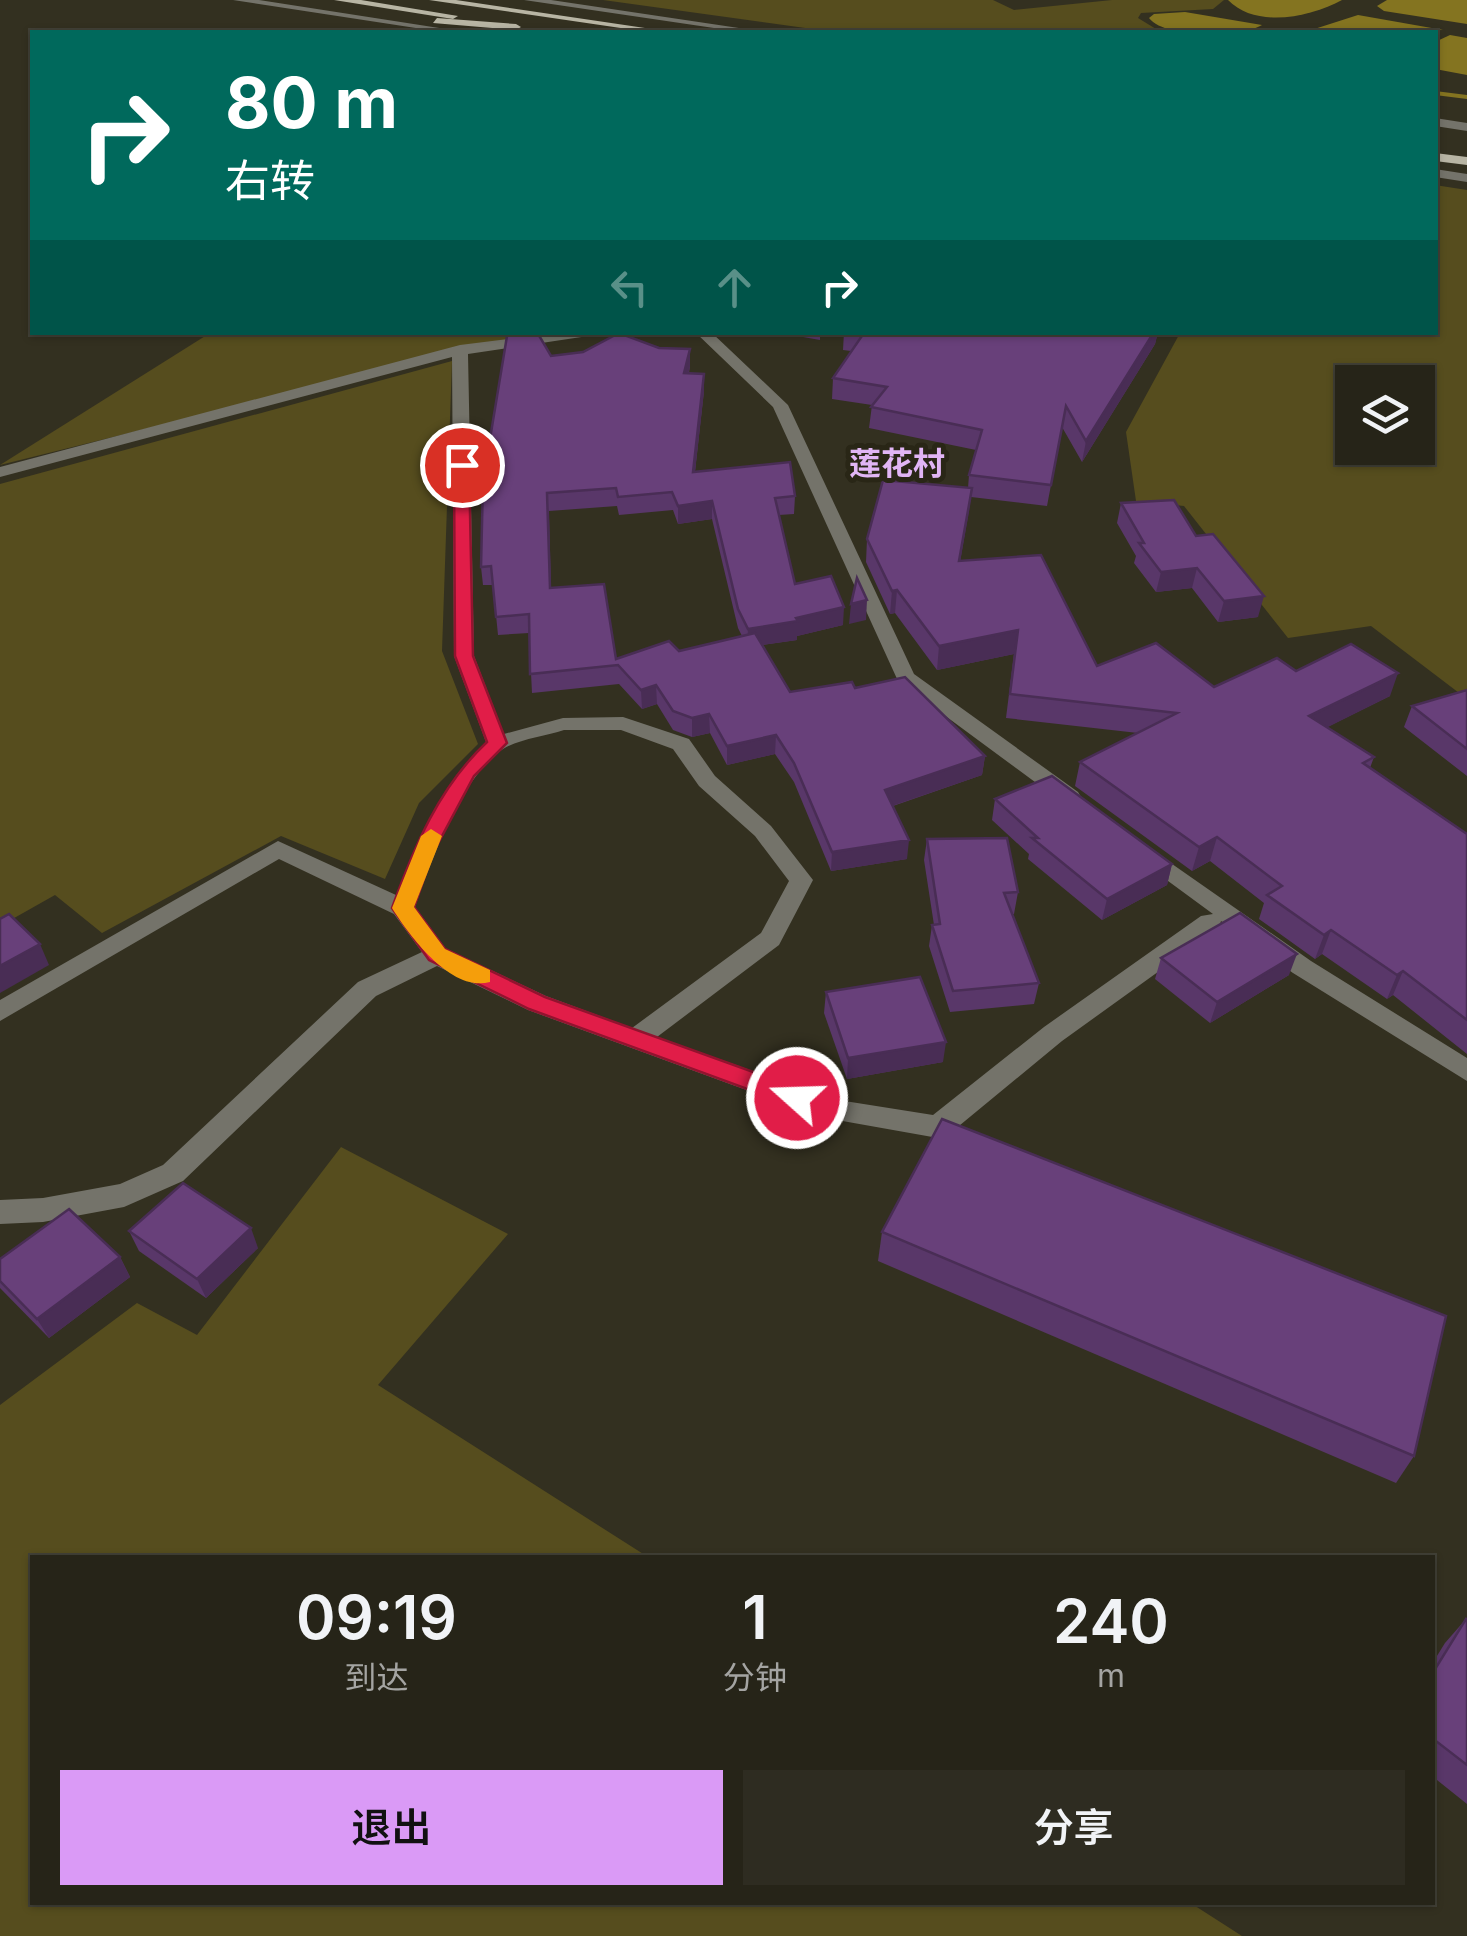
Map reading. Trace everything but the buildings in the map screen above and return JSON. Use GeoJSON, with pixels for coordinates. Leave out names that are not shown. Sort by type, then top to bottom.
{"type":"FeatureCollection","features":[{"type":"Feature","properties":{"kind":"main road"},"geometry":{"type":"LineString","coordinates":[[339,0],[552,30]]}},
{"type":"Feature","properties":{"kind":"main road"},"geometry":{"type":"LineString","coordinates":[[434,0],[652,30]]}},
{"type":"Feature","properties":{"kind":"main road"},"geometry":{"type":"LineString","coordinates":[[474,0],[532,14]]}},
{"type":"Feature","properties":{"kind":"main road"},"geometry":{"type":"LineString","coordinates":[[322,12],[552,30]]}},
{"type":"Feature","properties":{"kind":"main road"},"geometry":{"type":"LineString","coordinates":[[530,27],[551,16]]}},
{"type":"Feature","properties":{"kind":"main road"},"geometry":{"type":"LineString","coordinates":[[1438,157],[1467,161]]}},
{"type":"Feature","properties":{"kind":"street"},"geometry":{"type":"LineString","coordinates":[[238,0],[446,30]]}},
{"type":"Feature","properties":{"kind":"street"},"geometry":{"type":"LineString","coordinates":[[529,0],[746,30]]}},
{"type":"Feature","properties":{"kind":"street"},"geometry":{"type":"LineString","coordinates":[[1438,122],[1467,127]]}},
{"type":"Feature","properties":{"kind":"street"},"geometry":{"type":"LineString","coordinates":[[1438,170],[1467,174]]}},
{"type":"Feature","properties":{"kind":"street"},"geometry":{"type":"LineString","coordinates":[[0,472],[460,350],[583,335]]}},
{"type":"Feature","properties":{"kind":"street"},"geometry":{"type":"LineString","coordinates":[[705,335],[780,405],[904,676],[1095,816]]}},
{"type":"Feature","properties":{"kind":"street"},"geometry":{"type":"LineString","coordinates":[[460,350],[464,656],[497,743]]}},
{"type":"Feature","properties":{"kind":"street"},"geometry":{"type":"LineString","coordinates":[[403,908],[422,853],[466,773],[497,743],[563,724],[623,723],[682,744],[708,781],[762,831],[801,880],[770,940],[635,1039]]}},
{"type":"Feature","properties":{"kind":"street"},"geometry":{"type":"LineString","coordinates":[[1127,839],[1302,967],[1467,1071]]}},
{"type":"Feature","properties":{"kind":"street"},"geometry":{"type":"LineString","coordinates":[[0,1012],[278,849],[403,908],[437,954],[537,1003],[830,1109],[938,1126],[1053,1034],[1210,922]]}},
{"type":"Feature","properties":{"kind":"street"},"geometry":{"type":"LineString","coordinates":[[0,1212],[43,1210],[124,1196],[173,1173],[367,989],[437,954]]}},
{"type":"Feature","properties":{"kind":"shaded area"},"geometry":{"type":"Polygon","coordinates":[[[603,0],[993,0],[1014,10],[1112,0],[1224,0],[1213,9],[1141,13],[1138,18],[1158,30],[820,30],[603,0]]]}},
{"type":"Feature","properties":{"kind":"shaded area"},"geometry":{"type":"Polygon","coordinates":[[[1228,0],[1342,0],[1300,15],[1268,17],[1253,15],[1228,0]]]}},
{"type":"Feature","properties":{"kind":"shaded area"},"geometry":{"type":"Polygon","coordinates":[[[1387,0],[1467,0],[1467,24],[1384,11],[1377,6],[1387,0]]]}},
{"type":"Feature","properties":{"kind":"shaded area"},"geometry":{"type":"Polygon","coordinates":[[[1185,12],[1262,25],[1247,30],[1170,30],[1149,18],[1154,14],[1185,12]]]}},
{"type":"Feature","properties":{"kind":"shaded area"},"geometry":{"type":"Polygon","coordinates":[[[1358,15],[1443,30],[1438,30],[1311,30],[1358,15]]]}},
{"type":"Feature","properties":{"kind":"shaded area"},"geometry":{"type":"Polygon","coordinates":[[[1450,35],[1467,38],[1467,75],[1438,70],[1438,41],[1450,35]]]}},
{"type":"Feature","properties":{"kind":"shaded area"},"geometry":{"type":"Polygon","coordinates":[[[1438,185],[1467,190],[1467,699],[1371,626],[1288,638],[1184,506],[1136,501],[1126,432],[1179,335],[1438,335],[1438,185]]]}},
{"type":"Feature","properties":{"kind":"shaded area"},"geometry":{"type":"Polygon","coordinates":[[[207,335],[525,335],[0,465],[207,335]]]}},
{"type":"Feature","properties":{"kind":"shaded area"},"geometry":{"type":"Polygon","coordinates":[[[452,361],[442,651],[478,744],[419,803],[385,879],[281,836],[102,933],[55,895],[0,926],[0,484],[452,361]]]}},
{"type":"Feature","properties":{"kind":"shaded area"},"geometry":{"type":"Polygon","coordinates":[[[341,1147],[508,1234],[378,1385],[645,1555],[30,1555],[30,1905],[1194,1905],[1242,1936],[0,1936],[0,1405],[137,1303],[197,1335],[341,1147]]]}},
{"type":"Feature","properties":{"kind":"waterway"},"geometry":{"type":"LineString","coordinates":[[1438,93],[1467,97]]}},
{"type":"Feature","properties":{"kind":"slow traffic"},"geometry":{"type":"LineString","coordinates":[[431,836],[403,908],[437,954],[481,976]]}},
{"type":"Feature","properties":{"kind":"district","name":"莲花村"},"geometry":{"type":"Point","coordinates":[897,464]}},
{"type":"Feature","properties":{"kind":"route"},"geometry":{"type":"LineString","coordinates":[[462,465],[464,656],[497,743],[466,773],[422,853],[403,908],[437,954],[537,1003],[797,1098]]}}]}
